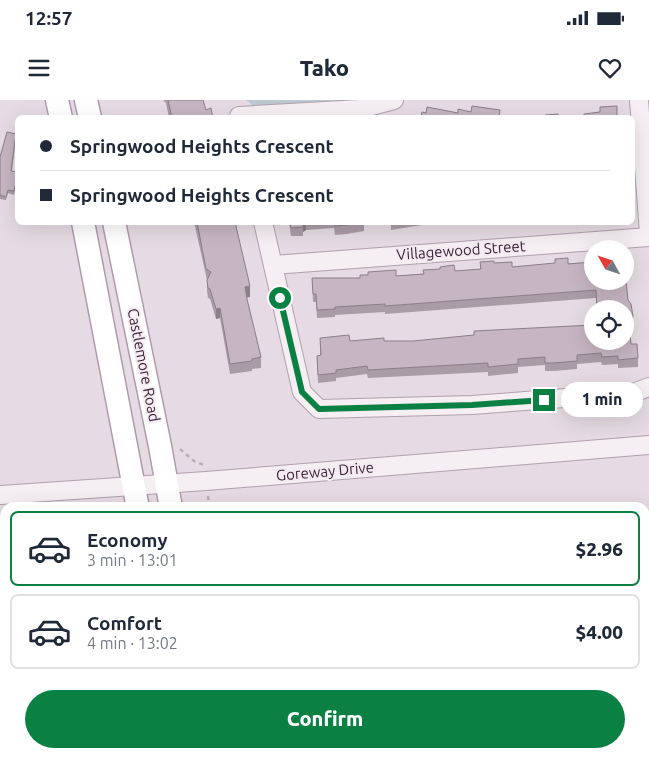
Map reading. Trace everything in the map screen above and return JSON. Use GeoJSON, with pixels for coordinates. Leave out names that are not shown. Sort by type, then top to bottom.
{"type":"FeatureCollection","features":[{"type":"Feature","properties":{"kind":"main road"},"geometry":{"type":"LineString","coordinates":[[57,100],[60,115]]}},
{"type":"Feature","properties":{"kind":"main road"},"geometry":{"type":"LineString","coordinates":[[86,100],[89,115]]}},
{"type":"Feature","properties":{"kind":"main road"},"geometry":{"type":"LineString","coordinates":[[84,225],[136,497]]}},
{"type":"Feature","properties":{"kind":"main road","name":"Castlemore Road"},"geometry":{"type":"LineString","coordinates":[[115,225],[170,502]]}},
{"type":"Feature","properties":{"kind":"street"},"geometry":{"type":"LineString","coordinates":[[238,111],[360,109],[394,100]]}},
{"type":"Feature","properties":{"kind":"street"},"geometry":{"type":"LineString","coordinates":[[639,100],[649,235]]}},
{"type":"Feature","properties":{"kind":"street"},"geometry":{"type":"LineString","coordinates":[[264,225],[302,392],[319,409],[482,404],[634,394],[649,387]]}},
{"type":"Feature","properties":{"kind":"street","name":"Villagewood Street"},"geometry":{"type":"LineString","coordinates":[[273,265],[649,235]]}},
{"type":"Feature","properties":{"kind":"street","name":"Goreway Drive"},"geometry":{"type":"LineString","coordinates":[[0,495],[136,497],[167,484],[649,445]]}},
{"type":"Feature","properties":{"kind":"shaded area"},"geometry":{"type":"Polygon","coordinates":[[[246,100],[358,100],[256,108],[246,100]]]}},
{"type":"Feature","properties":{"kind":"building"},"geometry":{"type":"Polygon","coordinates":[[[168,100],[203,100],[206,110],[211,108],[212,115],[171,115],[168,100]]]}},
{"type":"Feature","properties":{"kind":"building"},"geometry":{"type":"Polygon","coordinates":[[[472,106],[500,110],[499,115],[422,115],[422,112],[426,113],[427,107],[458,113],[458,109],[471,112],[472,106]]]}},
{"type":"Feature","properties":{"kind":"building"},"geometry":{"type":"Polygon","coordinates":[[[617,106],[617,115],[584,115],[600,112],[600,107],[617,106]]]}},
{"type":"Feature","properties":{"kind":"building"},"geometry":{"type":"Polygon","coordinates":[[[7,132],[15,134],[11,171],[15,172],[15,187],[14,191],[8,190],[6,197],[0,195],[0,157],[7,132]]]}},
{"type":"Feature","properties":{"kind":"building"},"geometry":{"type":"Polygon","coordinates":[[[198,225],[236,225],[250,286],[245,287],[247,299],[261,357],[252,359],[252,361],[230,364],[220,308],[216,309],[210,289],[208,288],[207,280],[211,272],[206,269],[198,225]]]}},
{"type":"Feature","properties":{"kind":"building"},"geometry":{"type":"Polygon","coordinates":[[[290,225],[303,225],[303,227],[291,228],[290,225]]]}},
{"type":"Feature","properties":{"kind":"building"},"geometry":{"type":"Polygon","coordinates":[[[568,258],[568,264],[584,263],[584,290],[596,290],[385,306],[385,304],[335,307],[335,309],[317,310],[316,294],[313,294],[312,278],[360,278],[360,275],[368,275],[368,272],[396,270],[396,276],[424,274],[423,270],[440,269],[440,267],[454,265],[455,271],[481,269],[480,262],[494,261],[494,263],[512,262],[512,267],[555,263],[555,259],[568,258]]]}},
{"type":"Feature","properties":{"kind":"building"},"geometry":{"type":"Polygon","coordinates":[[[596,290],[627,290],[628,300],[597,300],[596,290]]]}},
{"type":"Feature","properties":{"kind":"building"},"geometry":{"type":"Polygon","coordinates":[[[584,325],[584,350],[634,350],[634,344],[637,344],[638,358],[618,360],[618,356],[602,357],[601,353],[577,355],[577,361],[554,363],[545,363],[545,357],[518,359],[518,364],[488,367],[488,363],[368,370],[367,366],[336,370],[336,373],[318,375],[317,356],[321,355],[320,338],[349,335],[350,341],[384,338],[384,341],[413,341],[474,335],[474,331],[584,325]]]}},
{"type":"Feature","properties":{"kind":"route"},"geometry":{"type":"LineString","coordinates":[[280,298],[302,392],[319,409],[472,405],[544,400]]}}]}
